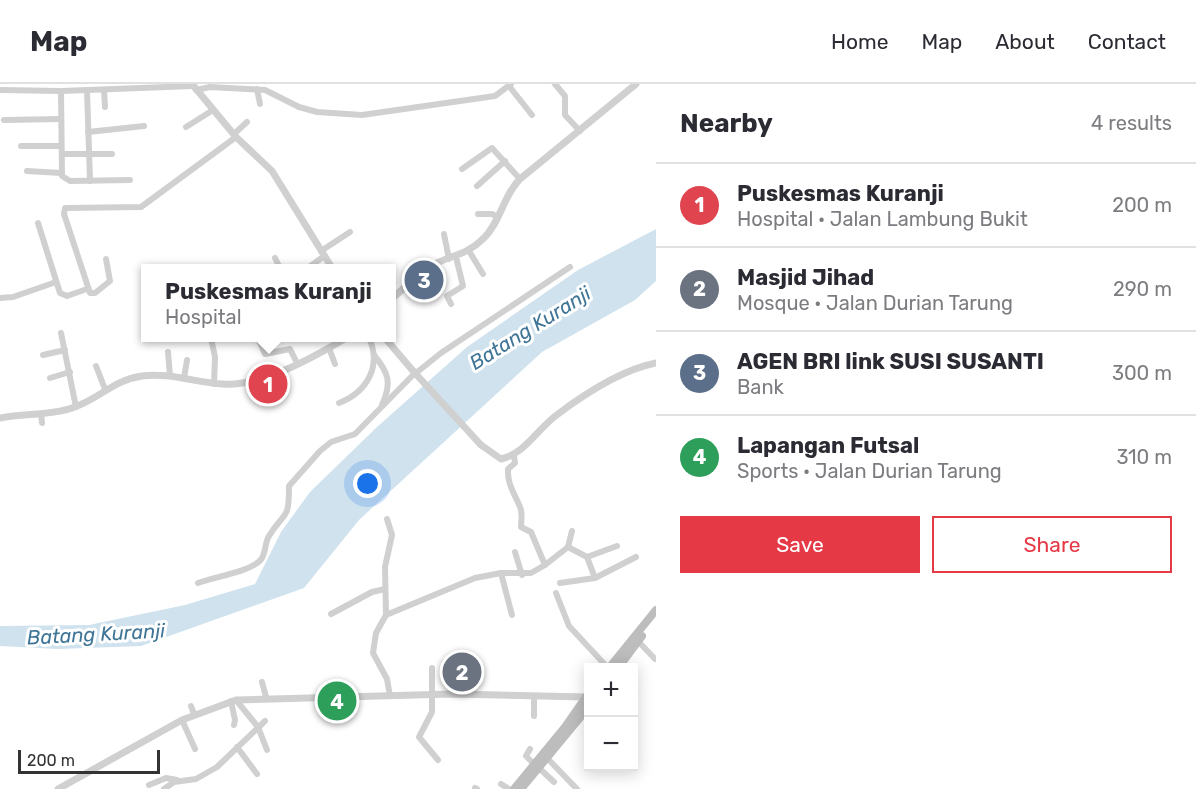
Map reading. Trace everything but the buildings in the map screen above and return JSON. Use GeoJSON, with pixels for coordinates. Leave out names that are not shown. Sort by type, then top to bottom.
{"type":"FeatureCollection","features":[{"type":"Feature","properties":{"kind":"main road"},"geometry":{"type":"LineString","coordinates":[[612,663],[656,610]]}},
{"type":"Feature","properties":{"kind":"main road"},"geometry":{"type":"LineString","coordinates":[[622,663],[656,619]]}},
{"type":"Feature","properties":{"kind":"main road"},"geometry":{"type":"LineString","coordinates":[[521,789],[536,766],[547,758],[584,700]]}},
{"type":"Feature","properties":{"kind":"main road"},"geometry":{"type":"LineString","coordinates":[[514,789],[584,712]]}},
{"type":"Feature","properties":{"kind":"street"},"geometry":{"type":"LineString","coordinates":[[555,84],[565,96],[565,115],[580,131]]}},
{"type":"Feature","properties":{"kind":"street"},"geometry":{"type":"LineString","coordinates":[[396,295],[434,264],[469,251],[489,233],[508,194],[520,179],[636,84]]}},
{"type":"Feature","properties":{"kind":"street"},"geometry":{"type":"LineString","coordinates":[[0,90],[34,87],[61,91],[126,87],[257,89],[272,92],[299,107],[327,113],[362,115],[480,99],[498,94],[510,85],[532,115]]}},
{"type":"Feature","properties":{"kind":"street"},"geometry":{"type":"LineString","coordinates":[[193,87],[235,136],[272,171],[329,264]]}},
{"type":"Feature","properties":{"kind":"street"},"geometry":{"type":"LineString","coordinates":[[257,89],[260,104]]}},
{"type":"Feature","properties":{"kind":"street"},"geometry":{"type":"LineString","coordinates":[[87,90],[90,181]]}},
{"type":"Feature","properties":{"kind":"street"},"geometry":{"type":"LineString","coordinates":[[104,90],[105,107]]}},
{"type":"Feature","properties":{"kind":"street"},"geometry":{"type":"LineString","coordinates":[[61,91],[61,173],[67,180],[130,180]]}},
{"type":"Feature","properties":{"kind":"street"},"geometry":{"type":"LineString","coordinates":[[186,127],[213,110]]}},
{"type":"Feature","properties":{"kind":"street"},"geometry":{"type":"LineString","coordinates":[[4,120],[61,119]]}},
{"type":"Feature","properties":{"kind":"street"},"geometry":{"type":"LineString","coordinates":[[105,259],[110,281],[95,293],[90,293],[64,209],[76,206],[141,207],[235,136],[247,122]]}},
{"type":"Feature","properties":{"kind":"street"},"geometry":{"type":"LineString","coordinates":[[88,132],[144,126]]}},
{"type":"Feature","properties":{"kind":"street"},"geometry":{"type":"LineString","coordinates":[[21,146],[89,154],[112,154]]}},
{"type":"Feature","properties":{"kind":"street"},"geometry":{"type":"LineString","coordinates":[[462,169],[490,148],[520,179]]}},
{"type":"Feature","properties":{"kind":"street"},"geometry":{"type":"LineString","coordinates":[[477,186],[505,161]]}},
{"type":"Feature","properties":{"kind":"street"},"geometry":{"type":"LineString","coordinates":[[27,171],[61,173]]}},
{"type":"Feature","properties":{"kind":"street"},"geometry":{"type":"LineString","coordinates":[[478,214],[492,214],[498,217]]}},
{"type":"Feature","properties":{"kind":"street"},"geometry":{"type":"LineString","coordinates":[[38,223],[56,282],[64,297],[87,289]]}},
{"type":"Feature","properties":{"kind":"street"},"geometry":{"type":"LineString","coordinates":[[312,264],[322,253],[350,232]]}},
{"type":"Feature","properties":{"kind":"street"},"geometry":{"type":"LineString","coordinates":[[444,234],[463,286],[447,296],[451,304]]}},
{"type":"Feature","properties":{"kind":"street"},"geometry":{"type":"LineString","coordinates":[[469,251],[483,274]]}},
{"type":"Feature","properties":{"kind":"street"},"geometry":{"type":"LineString","coordinates":[[275,258],[278,264]]}},
{"type":"Feature","properties":{"kind":"street"},"geometry":{"type":"LineString","coordinates":[[198,583],[251,568],[262,559],[268,536],[285,518],[288,510],[288,486],[320,451],[331,442],[355,434],[411,377],[441,353],[570,267]]}},
{"type":"Feature","properties":{"kind":"street"},"geometry":{"type":"LineString","coordinates":[[412,281],[421,296]]}},
{"type":"Feature","properties":{"kind":"street"},"geometry":{"type":"LineString","coordinates":[[0,298],[13,297],[56,282]]}},
{"type":"Feature","properties":{"kind":"street"},"geometry":{"type":"LineString","coordinates":[[61,333],[76,407]]}},
{"type":"Feature","properties":{"kind":"street"},"geometry":{"type":"LineString","coordinates":[[212,342],[215,357],[214,384]]}},
{"type":"Feature","properties":{"kind":"street"},"geometry":{"type":"LineString","coordinates":[[260,342],[265,354],[290,349],[297,363]]}},
{"type":"Feature","properties":{"kind":"street"},"geometry":{"type":"LineString","coordinates":[[4,408],[4,417],[41,414],[76,407],[105,389],[130,378],[170,375],[214,384],[243,383],[297,363],[339,342]]}},
{"type":"Feature","properties":{"kind":"street"},"geometry":{"type":"LineString","coordinates":[[339,403],[353,397],[363,387],[374,366],[370,342]]}},
{"type":"Feature","properties":{"kind":"street"},"geometry":{"type":"LineString","coordinates":[[388,342],[481,445],[501,459],[514,456],[558,414],[627,371],[656,363]]}},
{"type":"Feature","properties":{"kind":"street"},"geometry":{"type":"LineString","coordinates":[[328,348],[335,364]]}},
{"type":"Feature","properties":{"kind":"street"},"geometry":{"type":"LineString","coordinates":[[43,355],[65,350]]}},
{"type":"Feature","properties":{"kind":"street"},"geometry":{"type":"LineString","coordinates":[[168,352],[170,375]]}},
{"type":"Feature","properties":{"kind":"street"},"geometry":{"type":"LineString","coordinates":[[374,355],[387,370],[389,379],[388,393],[381,409]]}},
{"type":"Feature","properties":{"kind":"street"},"geometry":{"type":"LineString","coordinates":[[184,378],[187,360]]}},
{"type":"Feature","properties":{"kind":"street"},"geometry":{"type":"LineString","coordinates":[[96,366],[105,389]]}},
{"type":"Feature","properties":{"kind":"street"},"geometry":{"type":"LineString","coordinates":[[50,378],[70,372]]}},
{"type":"Feature","properties":{"kind":"street"},"geometry":{"type":"LineString","coordinates":[[41,414],[42,423]]}},
{"type":"Feature","properties":{"kind":"street"},"geometry":{"type":"LineString","coordinates":[[514,456],[515,463],[508,469],[507,476],[513,498],[521,508],[521,527],[531,532],[545,565]]}},
{"type":"Feature","properties":{"kind":"street"},"geometry":{"type":"LineString","coordinates":[[387,519],[392,535],[385,567],[386,615],[376,633],[373,653],[387,679],[390,696]]}},
{"type":"Feature","properties":{"kind":"street"},"geometry":{"type":"LineString","coordinates":[[386,615],[475,578],[501,573],[522,574],[545,565],[568,547],[572,531]]}},
{"type":"Feature","properties":{"kind":"street"},"geometry":{"type":"LineString","coordinates":[[587,558],[617,546]]}},
{"type":"Feature","properties":{"kind":"street"},"geometry":{"type":"LineString","coordinates":[[568,547],[587,558],[595,578]]}},
{"type":"Feature","properties":{"kind":"street"},"geometry":{"type":"LineString","coordinates":[[515,552],[522,574]]}},
{"type":"Feature","properties":{"kind":"street"},"geometry":{"type":"LineString","coordinates":[[560,583],[595,578],[636,557]]}},
{"type":"Feature","properties":{"kind":"street"},"geometry":{"type":"LineString","coordinates":[[501,573],[512,615]]}},
{"type":"Feature","properties":{"kind":"street"},"geometry":{"type":"LineString","coordinates":[[331,614],[372,592],[385,589]]}},
{"type":"Feature","properties":{"kind":"street"},"geometry":{"type":"LineString","coordinates":[[556,592],[569,626],[603,663]]}},
{"type":"Feature","properties":{"kind":"street"},"geometry":{"type":"LineString","coordinates":[[638,641],[655,659]]}},
{"type":"Feature","properties":{"kind":"street"},"geometry":{"type":"LineString","coordinates":[[432,668],[432,712],[419,737],[438,760]]}},
{"type":"Feature","properties":{"kind":"street"},"geometry":{"type":"LineString","coordinates":[[262,682],[266,697]]}},
{"type":"Feature","properties":{"kind":"street"},"geometry":{"type":"LineString","coordinates":[[60,788],[182,720],[234,700],[266,697],[432,696],[451,691],[534,696],[584,695]]}},
{"type":"Feature","properties":{"kind":"street"},"geometry":{"type":"LineString","coordinates":[[534,696],[534,716]]}},
{"type":"Feature","properties":{"kind":"street"},"geometry":{"type":"LineString","coordinates":[[327,698],[332,720]]}},
{"type":"Feature","properties":{"kind":"street"},"geometry":{"type":"LineString","coordinates":[[234,700],[234,725]]}},
{"type":"Feature","properties":{"kind":"street"},"geometry":{"type":"LineString","coordinates":[[234,700],[258,727],[267,750]]}},
{"type":"Feature","properties":{"kind":"street"},"geometry":{"type":"LineString","coordinates":[[191,706],[194,714]]}},
{"type":"Feature","properties":{"kind":"street"},"geometry":{"type":"LineString","coordinates":[[182,720],[195,749]]}},
{"type":"Feature","properties":{"kind":"street"},"geometry":{"type":"LineString","coordinates":[[164,789],[174,782],[195,779],[217,767],[265,721]]}},
{"type":"Feature","properties":{"kind":"street"},"geometry":{"type":"LineString","coordinates":[[237,747],[257,774]]}},
{"type":"Feature","properties":{"kind":"street"},"geometry":{"type":"LineString","coordinates":[[531,749],[526,756],[554,782]]}},
{"type":"Feature","properties":{"kind":"street"},"geometry":{"type":"LineString","coordinates":[[547,758],[577,789]]}},
{"type":"Feature","properties":{"kind":"street"},"geometry":{"type":"LineString","coordinates":[[149,785],[166,778],[183,782]]}},
{"type":"Feature","properties":{"kind":"street"},"geometry":{"type":"LineString","coordinates":[[501,784],[509,789]]}},
{"type":"Feature","properties":{"kind":"water","name":"Batang Kuranji"},"geometry":{"type":"Polygon","coordinates":[[[656,229],[656,281],[635,300],[542,352],[359,520],[304,588],[141,646],[58,649],[0,646],[0,626],[89,625],[185,605],[255,584],[281,532],[310,492],[377,427],[467,347],[578,270],[656,229]]]}},
{"type":"Feature","properties":{"kind":"place","name":"AGEN BRI link SUSI SUSANTI"},"geometry":{"type":"Point","coordinates":[424,280]}},
{"type":"Feature","properties":{"kind":"place","name":"Puskesmas Kuranji"},"geometry":{"type":"Point","coordinates":[268,384]}},
{"type":"Feature","properties":{"kind":"place","name":"Masjid Jihad"},"geometry":{"type":"Point","coordinates":[462,672]}},
{"type":"Feature","properties":{"kind":"place","name":"Lapangan Futsal"},"geometry":{"type":"Point","coordinates":[337,701]}}]}
